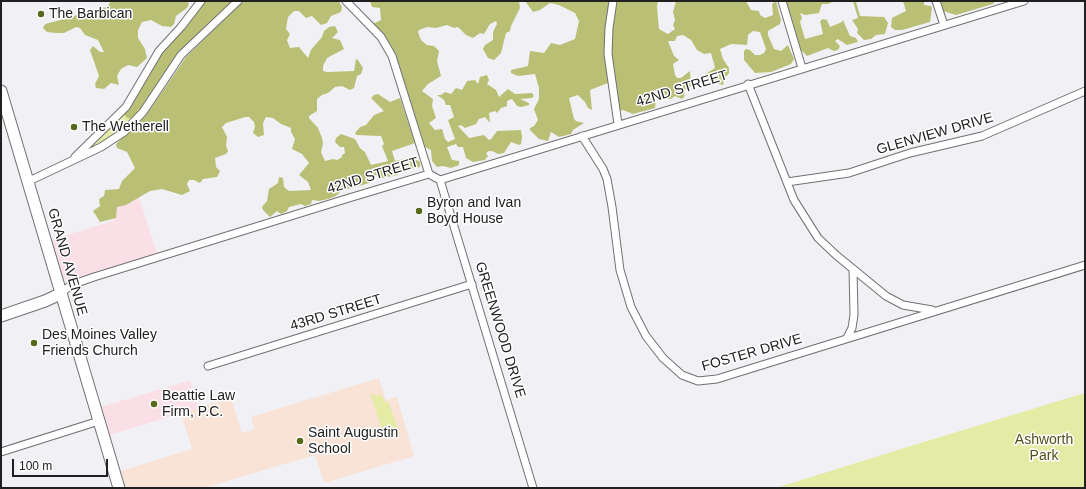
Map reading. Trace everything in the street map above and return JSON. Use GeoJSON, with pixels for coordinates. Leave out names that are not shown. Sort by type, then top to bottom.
{"type":"FeatureCollection","features":[{"type":"Feature","properties":{"kind":"main road","name":"GRAND AVENUE"},"geometry":{"type":"LineString","coordinates":[[1,90],[60,294],[119,488]]}},
{"type":"Feature","properties":{"kind":"main road","name":"42ND STREET"},"geometry":{"type":"LineString","coordinates":[[1,316],[45,301],[60,294]]}},
{"type":"Feature","properties":{"kind":"street"},"geometry":{"type":"LineString","coordinates":[[73,158],[126,107],[159,51],[181,27],[201,1]]}},
{"type":"Feature","properties":{"kind":"street"},"geometry":{"type":"LineString","coordinates":[[27,182],[73,158],[113,140],[134,123],[182,55],[238,1]]}},
{"type":"Feature","properties":{"kind":"street"},"geometry":{"type":"LineString","coordinates":[[346,1],[381,37],[392,56],[429,174]]}},
{"type":"Feature","properties":{"kind":"street"},"geometry":{"type":"LineString","coordinates":[[613,1],[609,28],[608,54],[618,124]]}},
{"type":"Feature","properties":{"kind":"street"},"geometry":{"type":"LineString","coordinates":[[782,1],[802,68]]}},
{"type":"Feature","properties":{"kind":"street"},"geometry":{"type":"LineString","coordinates":[[936,1],[944,25]]}},
{"type":"Feature","properties":{"kind":"street","name":"42ND STREET"},"geometry":{"type":"LineString","coordinates":[[60,294],[71,286],[94,277],[429,174],[440,180],[748,84],[1024,1]]}},
{"type":"Feature","properties":{"kind":"street"},"geometry":{"type":"LineString","coordinates":[[748,84],[794,200],[810,228],[818,238],[853,270],[886,296],[903,305],[921,310],[938,310]]}},
{"type":"Feature","properties":{"kind":"street","name":"GLENVIEW DRIVE"},"geometry":{"type":"LineString","coordinates":[[787,182],[849,173],[910,153],[982,136],[1085,91]]}},
{"type":"Feature","properties":{"kind":"street","name":"FOSTER DRIVE"},"geometry":{"type":"LineString","coordinates":[[582,136],[603,169],[607,179],[612,201],[620,270],[631,307],[654,348],[682,375],[698,381],[717,379],[1085,265]]}},
{"type":"Feature","properties":{"kind":"street","name":"GREENWOOD DRIVE"},"geometry":{"type":"LineString","coordinates":[[440,180],[533,488]]}},
{"type":"Feature","properties":{"kind":"street"},"geometry":{"type":"LineString","coordinates":[[847,338],[852,328],[854,315],[853,270]]}},
{"type":"Feature","properties":{"kind":"street","name":"43RD STREET"},"geometry":{"type":"LineString","coordinates":[[208,366],[472,284]]}},
{"type":"Feature","properties":{"kind":"street"},"geometry":{"type":"LineString","coordinates":[[1,452],[99,421]]}},
{"type":"Feature","properties":{"kind":"shaded area"},"geometry":{"type":"Polygon","coordinates":[[[139,197],[157,254],[70,280],[63,279],[51,240],[115,220],[111,206],[139,197]]]}},
{"type":"Feature","properties":{"kind":"shaded area","name":"Saint Augustin School"},"geometry":{"type":"Polygon","coordinates":[[[379,378],[386,400],[397,397],[414,456],[324,483],[315,455],[204,488],[126,488],[121,471],[192,449],[181,413],[231,398],[242,433],[255,429],[251,417],[379,378]]]}},
{"type":"Feature","properties":{"kind":"shaded area"},"geometry":{"type":"Polygon","coordinates":[[[190,380],[198,408],[110,435],[101,407],[190,380]]]}},
{"type":"Feature","properties":{"kind":"green space"},"geometry":{"type":"Polygon","coordinates":[[[111,1],[187,1],[189,4],[187,8],[176,16],[174,24],[171,27],[162,26],[151,20],[142,22],[138,30],[138,38],[145,49],[147,58],[137,67],[128,65],[121,69],[117,76],[119,85],[111,83],[104,89],[96,88],[95,84],[99,76],[90,50],[93,46],[100,52],[104,52],[98,40],[85,35],[80,28],[76,27],[64,33],[47,32],[43,28],[45,24],[72,17],[85,11],[107,7],[111,1]]]}},
{"type":"Feature","properties":{"kind":"green space"},"geometry":{"type":"Polygon","coordinates":[[[204,1],[235,1],[184,49],[134,119],[127,118],[124,114],[137,97],[161,53],[204,1]]]}},
{"type":"Feature","properties":{"kind":"green space"},"geometry":{"type":"Polygon","coordinates":[[[243,1],[339,1],[342,7],[341,12],[331,16],[327,23],[321,25],[312,16],[306,18],[299,11],[294,11],[288,17],[286,29],[290,34],[287,40],[290,48],[299,47],[308,58],[311,50],[322,37],[324,31],[329,27],[335,26],[338,32],[332,38],[340,40],[344,49],[327,58],[323,66],[323,71],[354,71],[356,59],[363,68],[361,74],[357,76],[354,88],[350,90],[342,86],[335,87],[328,93],[322,95],[317,99],[317,111],[309,116],[318,128],[322,138],[323,144],[321,152],[325,161],[333,159],[337,160],[345,153],[344,147],[340,147],[335,142],[336,138],[341,134],[355,139],[360,148],[365,152],[371,165],[388,161],[382,146],[384,144],[381,136],[356,135],[355,133],[360,127],[366,125],[374,115],[384,111],[371,98],[378,94],[390,102],[400,98],[415,143],[392,151],[395,161],[412,157],[420,162],[420,167],[402,171],[397,175],[383,178],[375,175],[371,182],[341,191],[336,196],[319,201],[312,200],[311,204],[305,206],[301,204],[289,207],[287,211],[281,214],[277,211],[270,217],[262,207],[267,201],[269,189],[278,183],[279,177],[283,178],[284,187],[289,191],[311,190],[308,182],[299,175],[309,163],[302,154],[292,149],[295,139],[291,132],[291,128],[281,124],[273,118],[266,117],[263,123],[264,135],[258,137],[253,133],[255,127],[254,122],[249,117],[245,117],[226,123],[222,127],[227,137],[226,146],[228,151],[226,154],[215,158],[216,167],[220,171],[217,177],[203,179],[200,183],[194,180],[189,180],[187,184],[190,191],[182,195],[162,189],[150,191],[126,205],[117,207],[116,218],[100,222],[93,211],[100,206],[99,199],[104,196],[105,190],[119,189],[122,181],[135,168],[127,152],[117,148],[116,144],[147,114],[186,57],[243,1]]]}},
{"type":"Feature","properties":{"kind":"green space"},"geometry":{"type":"Polygon","coordinates":[[[370,1],[519,1],[520,8],[510,31],[506,33],[501,53],[494,60],[488,58],[483,49],[485,45],[493,40],[493,32],[497,24],[496,21],[490,24],[484,34],[480,33],[473,38],[466,35],[458,27],[454,28],[447,25],[436,28],[427,27],[419,30],[418,32],[421,40],[427,45],[434,46],[439,51],[437,61],[441,76],[428,84],[422,91],[433,99],[432,106],[436,118],[429,123],[435,130],[442,129],[445,139],[448,142],[455,139],[448,120],[454,117],[450,105],[446,105],[444,100],[437,95],[441,95],[445,92],[451,94],[456,88],[462,90],[467,81],[475,80],[478,84],[480,77],[487,75],[489,80],[487,84],[496,90],[499,97],[508,89],[515,94],[532,93],[534,96],[532,98],[520,99],[529,103],[529,105],[521,107],[517,106],[512,99],[507,101],[507,106],[501,108],[497,113],[495,111],[489,113],[490,123],[485,117],[479,119],[476,124],[465,128],[461,125],[458,126],[469,138],[484,135],[489,140],[497,131],[521,130],[521,144],[519,145],[511,142],[504,153],[498,154],[489,151],[486,153],[488,156],[485,160],[473,162],[466,158],[463,147],[458,147],[456,144],[447,147],[452,160],[459,161],[459,165],[451,168],[443,166],[437,167],[432,161],[431,150],[425,147],[396,56],[387,41],[373,24],[381,20],[380,8],[372,7],[370,1]]]}},
{"type":"Feature","properties":{"kind":"green space"},"geometry":{"type":"Polygon","coordinates":[[[525,1],[609,1],[605,45],[608,83],[590,90],[592,110],[588,108],[585,102],[578,95],[569,98],[574,119],[584,123],[573,130],[571,134],[559,137],[551,132],[548,141],[539,139],[530,130],[530,128],[534,126],[538,120],[534,109],[539,99],[539,88],[535,74],[518,76],[511,73],[511,70],[528,66],[530,51],[544,53],[551,43],[560,45],[575,39],[579,21],[575,13],[559,5],[550,3],[540,10],[533,12],[525,1]]]}},
{"type":"Feature","properties":{"kind":"green space"},"geometry":{"type":"Polygon","coordinates":[[[615,1],[658,1],[657,7],[659,29],[668,34],[675,29],[673,25],[675,20],[673,12],[676,1],[746,1],[751,10],[759,11],[760,15],[765,18],[773,15],[772,4],[776,1],[781,20],[780,24],[768,31],[768,35],[774,49],[781,51],[788,45],[794,59],[791,64],[771,72],[755,73],[744,60],[744,51],[746,49],[750,50],[755,55],[760,55],[764,53],[766,49],[760,32],[753,31],[748,35],[747,45],[731,44],[720,49],[723,59],[729,68],[729,73],[725,78],[723,85],[711,82],[704,76],[715,68],[711,53],[704,54],[697,50],[691,40],[683,35],[677,36],[675,41],[668,41],[674,56],[679,60],[673,64],[677,78],[681,78],[690,71],[691,86],[685,89],[684,97],[682,99],[675,96],[671,99],[665,99],[661,92],[654,90],[652,94],[656,100],[655,108],[633,114],[623,110],[619,111],[612,64],[611,35],[615,1]]]}},
{"type":"Feature","properties":{"kind":"green space"},"geometry":{"type":"Polygon","coordinates":[[[786,1],[834,1],[828,4],[822,4],[819,13],[805,15],[800,13],[802,18],[800,22],[805,39],[823,34],[820,21],[823,19],[827,20],[830,27],[842,22],[843,20],[850,36],[856,38],[858,42],[847,45],[838,39],[835,41],[840,46],[838,50],[834,51],[828,48],[807,56],[801,50],[786,1]]]}},
{"type":"Feature","properties":{"kind":"green space"},"geometry":{"type":"Polygon","coordinates":[[[853,1],[860,1],[856,2],[860,16],[884,17],[888,23],[885,34],[876,35],[871,39],[864,40],[857,33],[858,29],[852,20],[858,18],[853,1]]]}},
{"type":"Feature","properties":{"kind":"green space"},"geometry":{"type":"Polygon","coordinates":[[[903,1],[924,1],[924,5],[931,6],[930,22],[902,30],[895,30],[891,27],[892,18],[906,11],[903,1]]]}},
{"type":"Feature","properties":{"kind":"green space"},"geometry":{"type":"Polygon","coordinates":[[[940,1],[995,1],[993,4],[956,15],[943,11],[940,1]]]}},
{"type":"Feature","properties":{"kind":"green space"},"geometry":{"type":"Polygon","coordinates":[[[124,114],[134,119],[110,139],[84,152],[124,114]]]}},
{"type":"Feature","properties":{"kind":"green space"},"geometry":{"type":"Polygon","coordinates":[[[370,393],[377,396],[382,395],[385,402],[389,403],[400,435],[385,438],[370,393]]]}},
{"type":"Feature","properties":{"kind":"green space","name":"Ashworth Park"},"geometry":{"type":"Polygon","coordinates":[[[1085,393],[1085,488],[776,488],[917,444],[1085,393]]]}},
{"type":"Feature","properties":{"kind":"place","name":"The Barbican"},"geometry":{"type":"Point","coordinates":[41,14]}},
{"type":"Feature","properties":{"kind":"place","name":"The Wetherell"},"geometry":{"type":"Point","coordinates":[74,127]}},
{"type":"Feature","properties":{"kind":"place","name":"Byron and Ivan Boyd House"},"geometry":{"type":"Point","coordinates":[419,211]}},
{"type":"Feature","properties":{"kind":"place","name":"Des Moines Valley Friends Church"},"geometry":{"type":"Point","coordinates":[34,343]}},
{"type":"Feature","properties":{"kind":"place","name":"Beattie Law Firm, P.C."},"geometry":{"type":"Point","coordinates":[154,404]}},
{"type":"Feature","properties":{"kind":"place","name":"Saint Augustin School"},"geometry":{"type":"Point","coordinates":[300,441]}}]}
